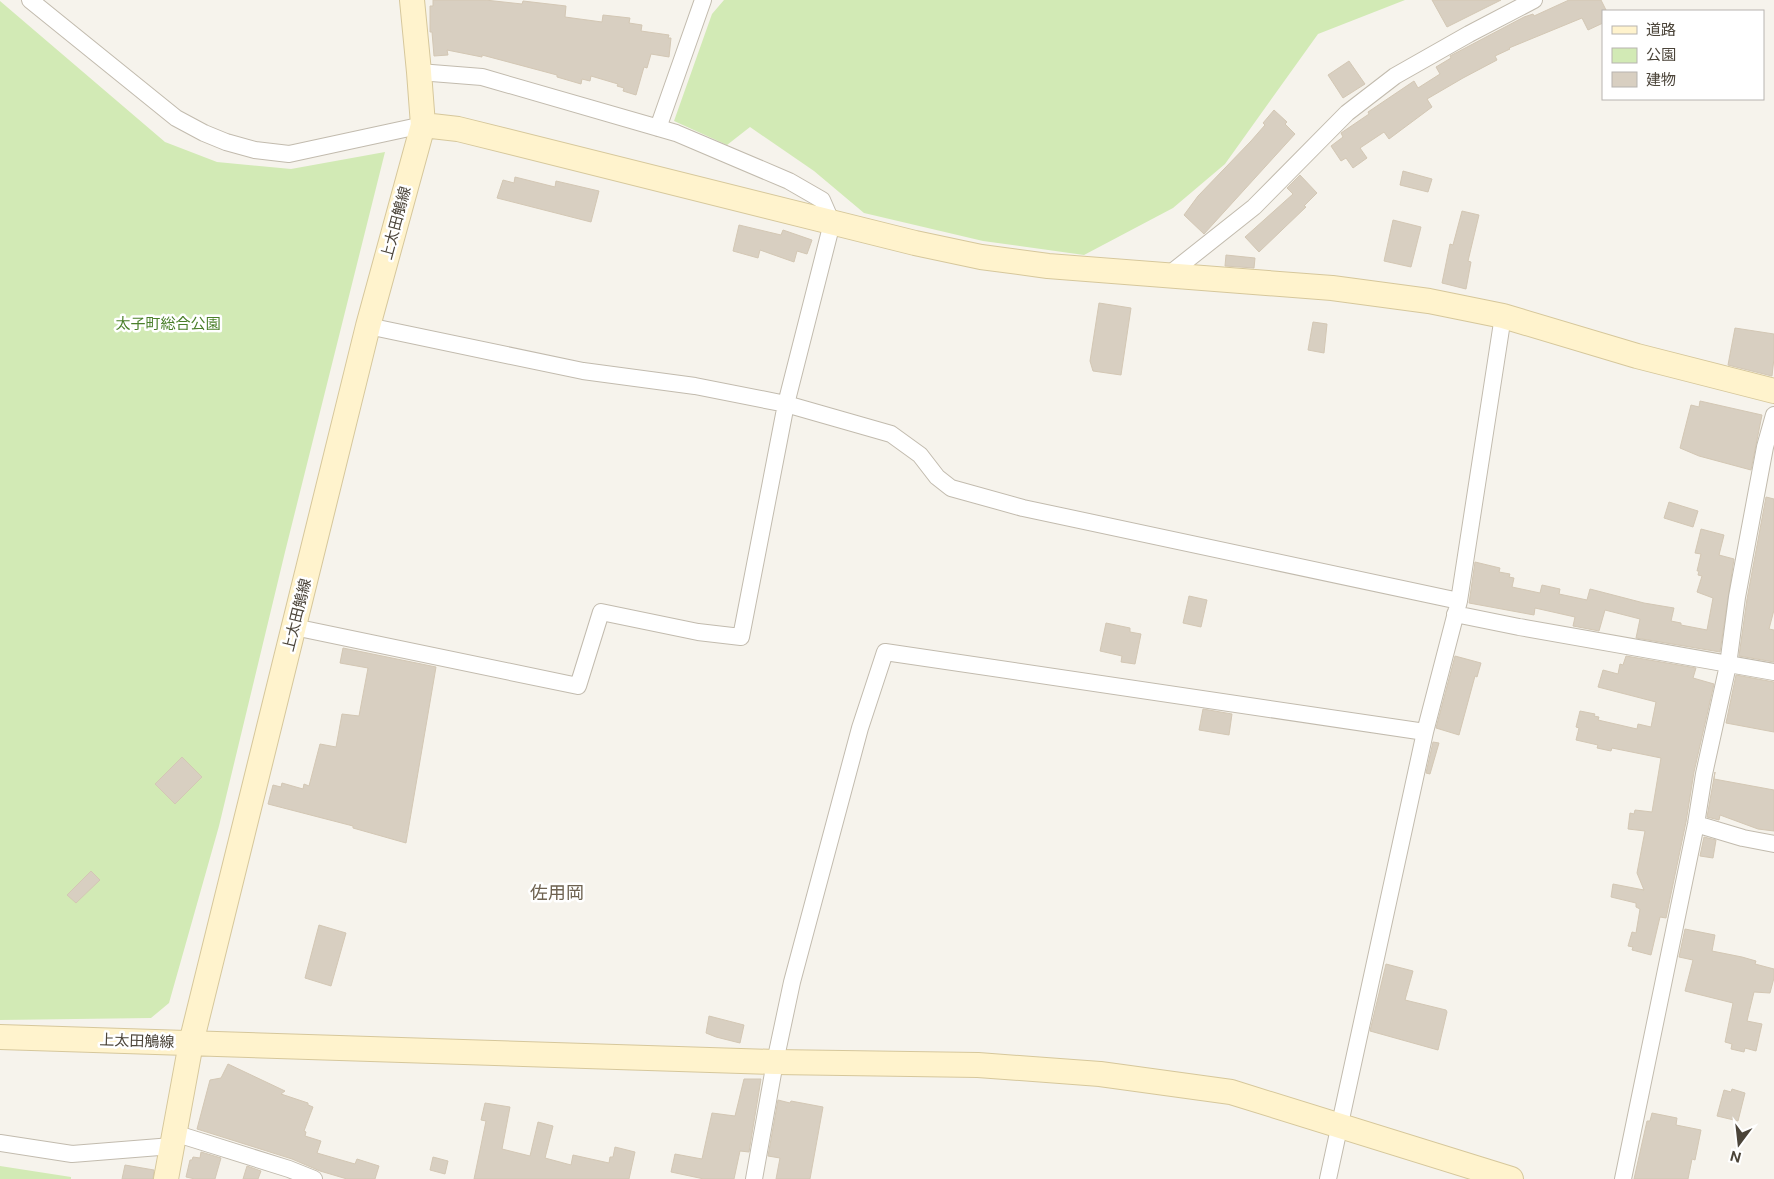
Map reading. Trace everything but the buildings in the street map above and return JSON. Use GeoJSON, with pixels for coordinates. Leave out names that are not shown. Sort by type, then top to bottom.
{"type":"FeatureCollection","features":[{"type":"Feature","properties":{"kind":"street"},"geometry":{"type":"LineString","coordinates":[[30,0],[176,118],[226,142],[255,150],[289,154],[423,125],[458,129],[915,243],[981,257],[1048,266],[1332,288],[1430,301],[1503,316],[1637,356],[1774,391]]}},
{"type":"Feature","properties":{"kind":"street","name":"上太田鵤線"},"geometry":{"type":"LineString","coordinates":[[0,1037],[191,1043],[368,326],[423,125],[412,0]]}},
{"type":"Feature","properties":{"kind":"street"},"geometry":{"type":"LineString","coordinates":[[658,128],[703,0]]}},
{"type":"Feature","properties":{"kind":"street"},"geometry":{"type":"LineString","coordinates":[[1167,276],[1254,207],[1347,113],[1395,76],[1534,0]]}},
{"type":"Feature","properties":{"kind":"street"},"geometry":{"type":"LineString","coordinates":[[294,627],[578,686],[601,612],[698,632],[741,637],[786,404],[832,222],[822,200],[789,181],[716,149],[643,122],[482,77],[419,72]]}},
{"type":"Feature","properties":{"kind":"street"},"geometry":{"type":"LineString","coordinates":[[1328,1179],[1425,732],[1457,607],[1503,316]]}},
{"type":"Feature","properties":{"kind":"street"},"geometry":{"type":"LineString","coordinates":[[368,326],[583,371],[695,386],[786,404],[891,434],[920,455],[937,476],[951,488],[1023,508],[1233,554],[1457,607],[1519,628],[1774,672]]}},
{"type":"Feature","properties":{"kind":"street"},"geometry":{"type":"LineString","coordinates":[[1623,1179],[1696,824],[1704,774],[1728,665],[1737,597],[1765,447],[1774,414]]}},
{"type":"Feature","properties":{"kind":"street"},"geometry":{"type":"LineString","coordinates":[[754,1179],[774,1062],[792,982],[860,728],[885,652],[1425,732]]}},
{"type":"Feature","properties":{"kind":"street"},"geometry":{"type":"LineString","coordinates":[[1696,824],[1742,838],[1774,844]]}},
{"type":"Feature","properties":{"kind":"street"},"geometry":{"type":"LineString","coordinates":[[166,1179],[191,1043],[774,1062],[978,1064],[1100,1074],[1231,1092],[1511,1179]]}},
{"type":"Feature","properties":{"kind":"street"},"geometry":{"type":"LineString","coordinates":[[0,1143],[72,1154],[173,1139],[289,1169],[314,1179]]}},
{"type":"Feature","properties":{"kind":"green space"},"geometry":{"type":"Polygon","coordinates":[[[724,0],[1405,0],[1318,34],[1225,164],[1173,208],[1084,255],[983,241],[864,213],[814,171],[750,127],[727,145],[674,121],[712,14],[724,0]]]}},
{"type":"Feature","properties":{"kind":"green space","name":"太子町総合公園"},"geometry":{"type":"Polygon","coordinates":[[[0,1],[165,142],[217,162],[291,169],[385,152],[219,826],[169,1003],[151,1018],[0,1020],[0,1]]]}},
{"type":"Feature","properties":{"kind":"green space"},"geometry":{"type":"Polygon","coordinates":[[[0,1166],[71,1177],[71,1179],[0,1179],[0,1166]]]}},
{"type":"Feature","properties":{"kind":"district","name":"佐用岡"},"geometry":{"type":"Point","coordinates":[557,893]}}]}
